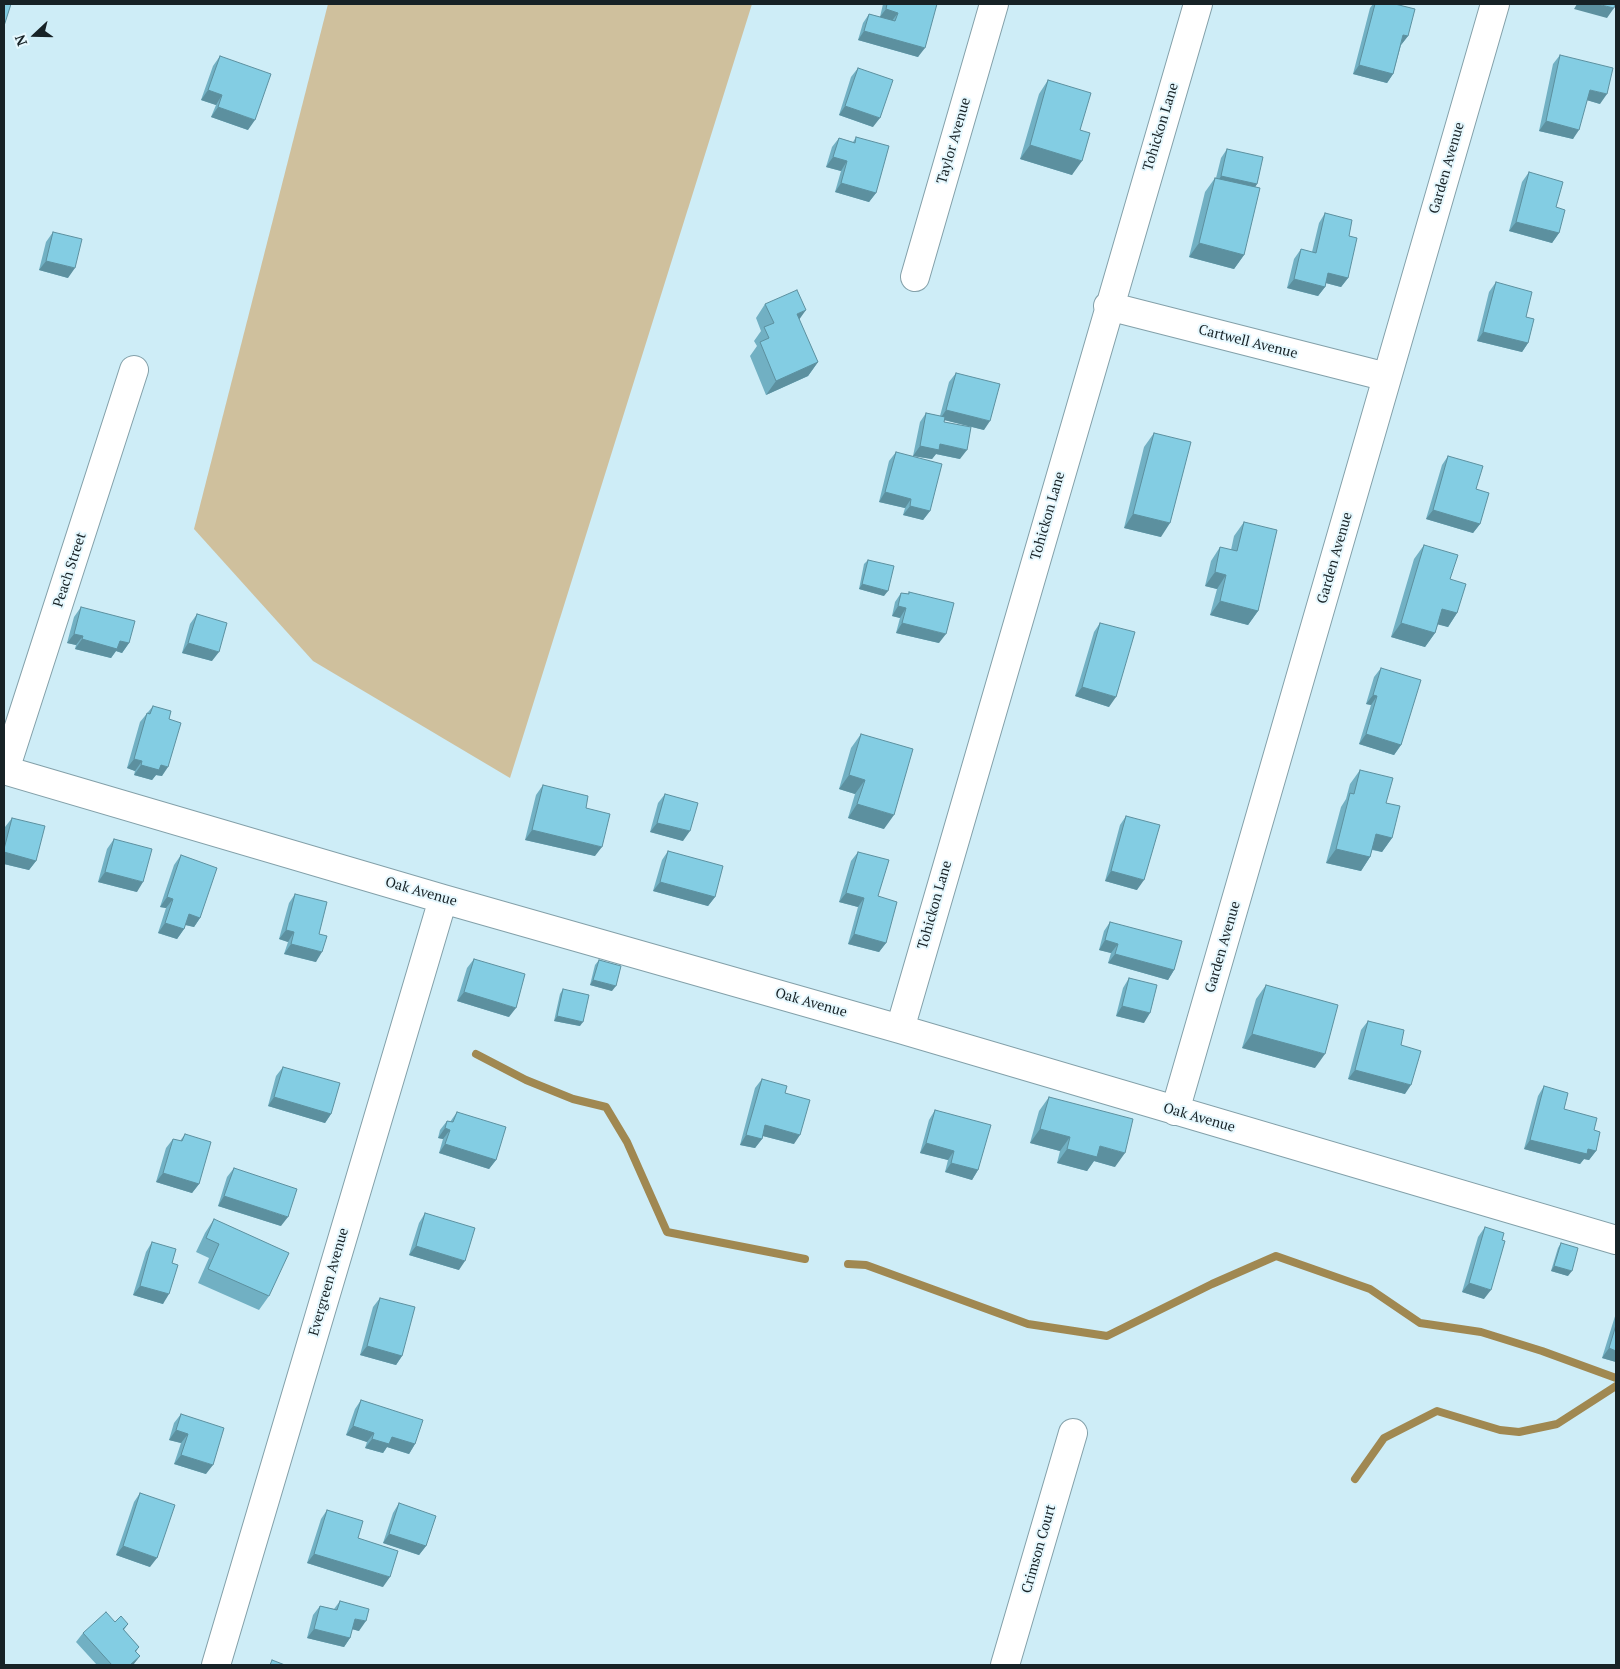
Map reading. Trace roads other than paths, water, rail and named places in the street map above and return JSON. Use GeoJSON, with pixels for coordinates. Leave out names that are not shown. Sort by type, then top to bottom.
{"type":"FeatureCollection","features":[{"type":"Feature","properties":{"kind":"street","name":"Taylor Avenue"},"geometry":{"type":"LineString","coordinates":[[914,277],[994,4]]}},
{"type":"Feature","properties":{"kind":"street","name":"Tohickon Lane"},"geometry":{"type":"LineString","coordinates":[[900,1028],[1108,306],[1198,4]]}},
{"type":"Feature","properties":{"kind":"street","name":"Garden Avenue"},"geometry":{"type":"LineString","coordinates":[[1175,1112],[1495,4]]}},
{"type":"Feature","properties":{"kind":"street","name":"Cartwell Avenue"},"geometry":{"type":"LineString","coordinates":[[1108,306],[1387,377]]}},
{"type":"Feature","properties":{"kind":"street","name":"Peach Street"},"geometry":{"type":"LineString","coordinates":[[4,770],[134,370]]}},
{"type":"Feature","properties":{"kind":"street","name":"Oak Avenue"},"geometry":{"type":"LineString","coordinates":[[4,770],[443,899],[900,1028],[1175,1112],[1616,1240]]}},
{"type":"Feature","properties":{"kind":"street","name":"Evergreen Avenue"},"geometry":{"type":"LineString","coordinates":[[216,1665],[443,899]]}},
{"type":"Feature","properties":{"kind":"street","name":"Crimson Court"},"geometry":{"type":"LineString","coordinates":[[1005,1665],[1073,1433]]}},
{"type":"Feature","properties":{"kind":"waterway"},"geometry":{"type":"LineString","coordinates":[[476,1054],[526,1080],[573,1099],[606,1107],[627,1142],[667,1232],[805,1259]]}},
{"type":"Feature","properties":{"kind":"waterway"},"geometry":{"type":"LineString","coordinates":[[848,1264],[866,1265],[1028,1324],[1107,1336],[1212,1284],[1276,1256],[1370,1289],[1420,1323],[1481,1332],[1542,1351],[1616,1378]]}},
{"type":"Feature","properties":{"kind":"waterway"},"geometry":{"type":"LineString","coordinates":[[1355,1479],[1384,1438],[1437,1411],[1500,1430],[1519,1432],[1557,1424],[1616,1386]]}}]}
